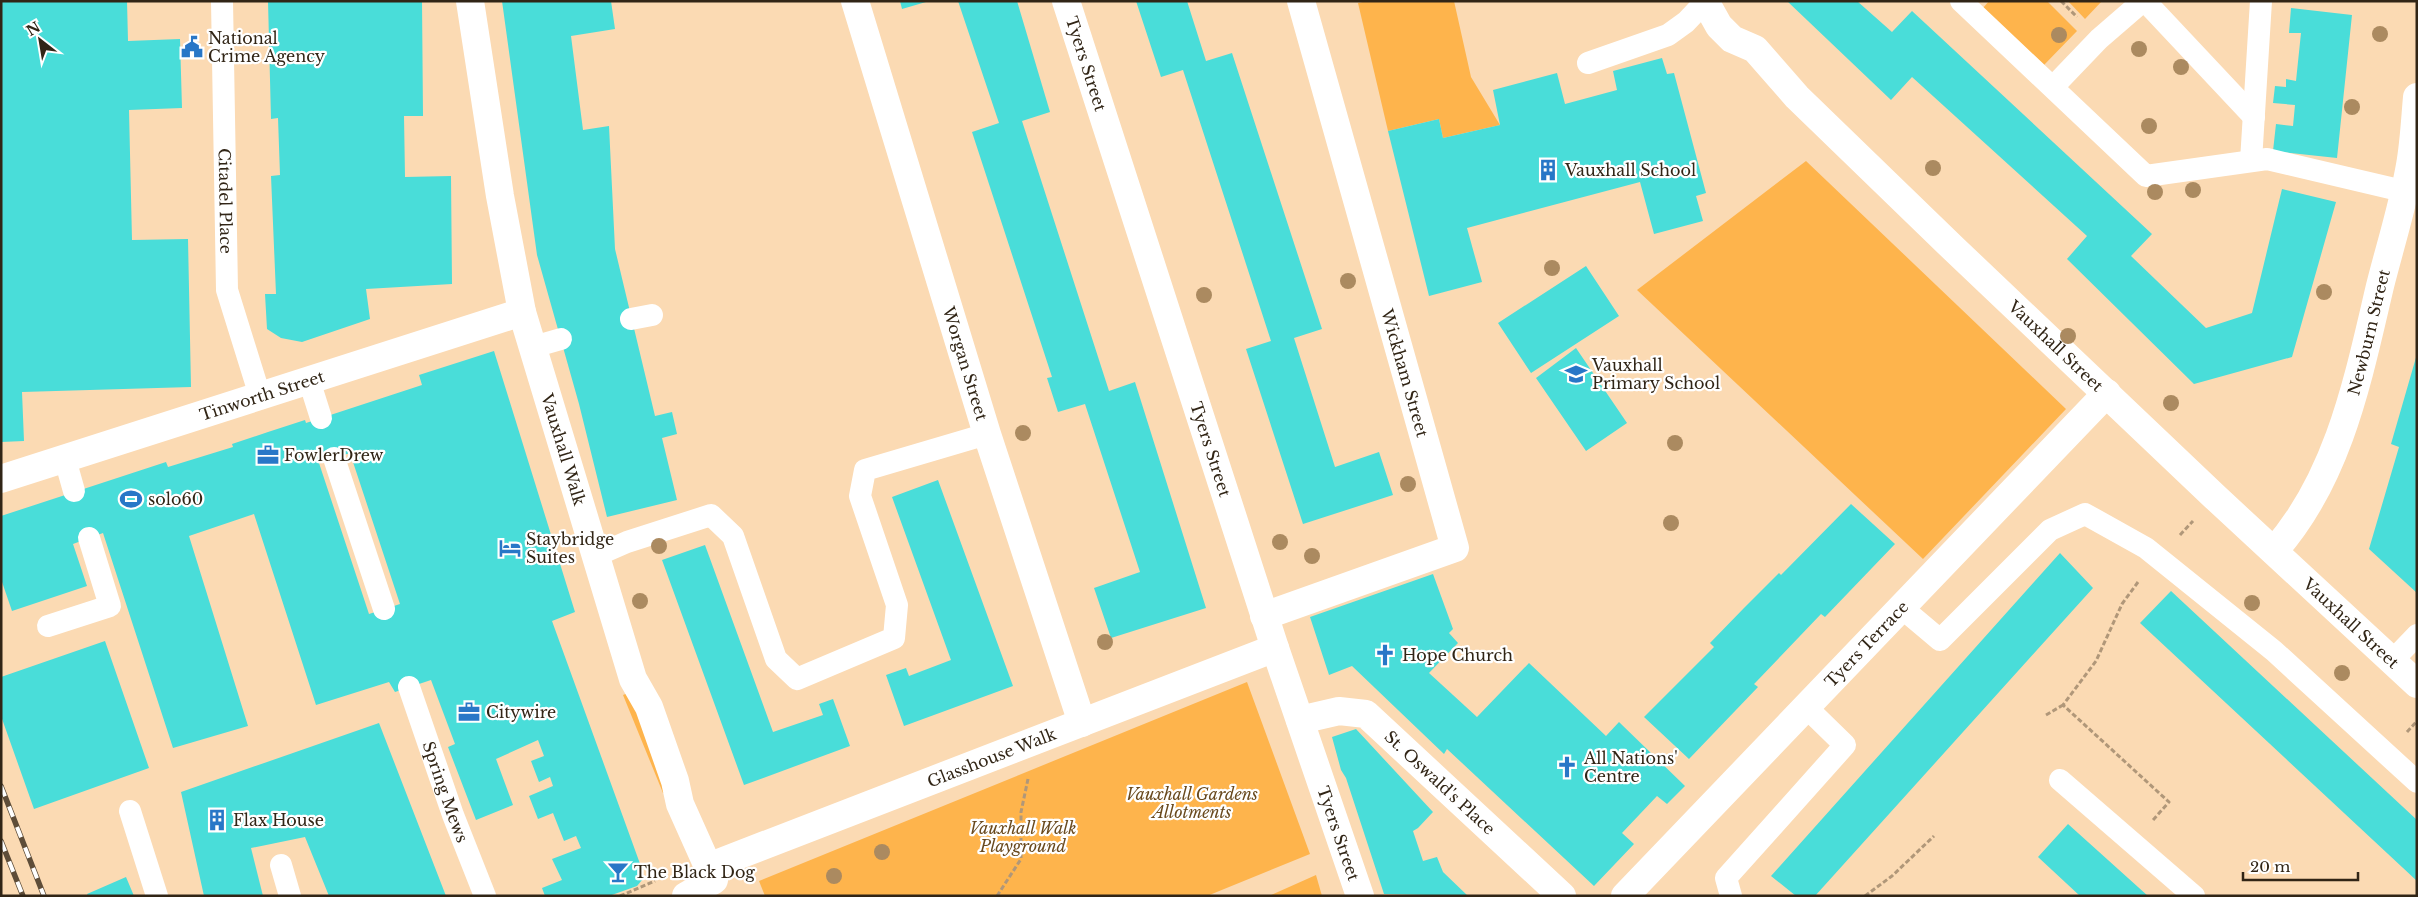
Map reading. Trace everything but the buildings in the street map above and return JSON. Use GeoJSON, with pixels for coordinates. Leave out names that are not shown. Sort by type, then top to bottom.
{"type":"FeatureCollection","features":[{"type":"Feature","properties":{"kind":"street","name":"Vauxhall Walk"},"geometry":{"type":"LineString","coordinates":[[470,1],[500,196],[522,312],[632,679],[649,707],[675,782],[680,804],[711,874]]}},
{"type":"Feature","properties":{"kind":"street","name":"Worgan Street"},"geometry":{"type":"LineString","coordinates":[[855,1],[987,434],[1082,723]]}},
{"type":"Feature","properties":{"kind":"street","name":"Tyers Street"},"geometry":{"type":"LineString","coordinates":[[1066,1],[1264,616],[1360,896]]}},
{"type":"Feature","properties":{"kind":"street","name":"Wickham Street"},"geometry":{"type":"LineString","coordinates":[[1264,616],[1455,548],[1301,1]]}},
{"type":"Feature","properties":{"kind":"street","name":"Vauxhall Street"},"geometry":{"type":"LineString","coordinates":[[1705,2],[1719,26],[1732,40],[1755,49],[1797,97],[2215,497],[2417,684]]}},
{"type":"Feature","properties":{"kind":"street","name":"Newburn Street"},"geometry":{"type":"LineString","coordinates":[[2274,551],[2306,509],[2324,475],[2335,449],[2358,376],[2410,166],[2417,97]]}},
{"type":"Feature","properties":{"kind":"street","name":"Tinworth Street"},"geometry":{"type":"LineString","coordinates":[[1,480],[522,312]]}},
{"type":"Feature","properties":{"kind":"street","name":"Tyers Terrace"},"geometry":{"type":"LineString","coordinates":[[1625,896],[2107,393]]}},
{"type":"Feature","properties":{"kind":"street","name":"Glasshouse Walk"},"geometry":{"type":"LineString","coordinates":[[686,896],[711,874],[1082,723],[1275,648]]}},
{"type":"Feature","properties":{"kind":"street","name":"St. Oswald's Place"},"geometry":{"type":"LineString","coordinates":[[1300,720],[1339,711],[1366,714],[1562,896]]}},
{"type":"Feature","properties":{"kind":"lane","name":"Citadel Place"},"geometry":{"type":"LineString","coordinates":[[222,1],[227,290],[260,396]]}},
{"type":"Feature","properties":{"kind":"lane"},"geometry":{"type":"LineString","coordinates":[[1961,1],[2146,176],[2266,159],[2403,190]]}},
{"type":"Feature","properties":{"kind":"lane"},"geometry":{"type":"LineString","coordinates":[[2053,87],[2099,39],[2144,1],[2254,117]]}},
{"type":"Feature","properties":{"kind":"lane"},"geometry":{"type":"LineString","coordinates":[[2251,161],[2261,1]]}},
{"type":"Feature","properties":{"kind":"lane"},"geometry":{"type":"LineString","coordinates":[[1588,63],[1668,35],[1686,22],[1705,2]]}},
{"type":"Feature","properties":{"kind":"lane"},"geometry":{"type":"LineString","coordinates":[[533,347],[561,339]]}},
{"type":"Feature","properties":{"kind":"lane"},"geometry":{"type":"LineString","coordinates":[[309,380],[321,418]]}},
{"type":"Feature","properties":{"kind":"lane"},"geometry":{"type":"LineString","coordinates":[[595,556],[627,542],[711,515],[733,536],[776,659],[797,679],[894,638],[896,606],[860,496],[865,470],[987,434]]}},
{"type":"Feature","properties":{"kind":"lane"},"geometry":{"type":"LineString","coordinates":[[334,458],[384,610]]}},
{"type":"Feature","properties":{"kind":"lane"},"geometry":{"type":"LineString","coordinates":[[65,459],[74,491]]}},
{"type":"Feature","properties":{"kind":"lane"},"geometry":{"type":"LineString","coordinates":[[1902,608],[1940,640],[2050,530],[2085,514],[2146,548],[2159,558],[2274,651],[2417,782]]}},
{"type":"Feature","properties":{"kind":"lane"},"geometry":{"type":"LineString","coordinates":[[48,626],[110,606],[89,538]]}},
{"type":"Feature","properties":{"kind":"lane"},"geometry":{"type":"LineString","coordinates":[[2392,661],[2417,635]]}},
{"type":"Feature","properties":{"kind":"lane","name":"Spring Mews"},"geometry":{"type":"LineString","coordinates":[[409,687],[453,815],[485,896]]}},
{"type":"Feature","properties":{"kind":"lane"},"geometry":{"type":"LineString","coordinates":[[1731,896],[1726,878],[1845,744],[1806,707]]}},
{"type":"Feature","properties":{"kind":"lane"},"geometry":{"type":"LineString","coordinates":[[2060,780],[2194,896]]}},
{"type":"Feature","properties":{"kind":"lane"},"geometry":{"type":"LineString","coordinates":[[130,811],[158,896]]}},
{"type":"Feature","properties":{"kind":"lane"},"geometry":{"type":"LineString","coordinates":[[281,865],[290,896]]}},
{"type":"Feature","properties":{"kind":"path"},"geometry":{"type":"LineString","coordinates":[[2046,715],[2063,705],[2096,661],[2129,593],[2215,497]]}},
{"type":"Feature","properties":{"kind":"path"},"geometry":{"type":"LineString","coordinates":[[2063,705],[2168,802],[2133,843]]}},
{"type":"Feature","properties":{"kind":"path"},"geometry":{"type":"LineString","coordinates":[[997,896],[1021,859],[1021,812],[1029,772]]}},
{"type":"Feature","properties":{"kind":"path"},"geometry":{"type":"LineString","coordinates":[[1864,896],[1892,876],[1934,836]]}},
{"type":"Feature","properties":{"kind":"path"},"geometry":{"type":"LineString","coordinates":[[620,896],[662,879]]}},
{"type":"Feature","properties":{"kind":"green space"},"geometry":{"type":"Polygon","coordinates":[[[1367,1],[1454,1],[1471,77],[1500,125],[1443,138],[1439,119],[1388,131],[1358,3],[1367,1]]]}},
{"type":"Feature","properties":{"kind":"green space"},"geometry":{"type":"Polygon","coordinates":[[[1989,1],[2047,1],[2077,31],[2044,65],[1983,8],[1989,1]]]}},
{"type":"Feature","properties":{"kind":"green space"},"geometry":{"type":"Polygon","coordinates":[[[2068,1],[2102,1],[2085,19],[2068,1]]]}},
{"type":"Feature","properties":{"kind":"green space"},"geometry":{"type":"Polygon","coordinates":[[[1806,161],[2066,409],[1923,559],[1637,290],[1806,161]]]}},
{"type":"Feature","properties":{"kind":"green space"},"geometry":{"type":"Polygon","coordinates":[[[1247,682],[1310,854],[1207,896],[765,896],[759,881],[1247,682]]]}},
{"type":"Feature","properties":{"kind":"green space"},"geometry":{"type":"Polygon","coordinates":[[[633,691],[673,790],[663,793],[623,695],[633,691]]]}},
{"type":"Feature","properties":{"kind":"green space"},"geometry":{"type":"Polygon","coordinates":[[[1316,875],[1322,896],[1269,896],[1316,875]]]}},
{"type":"Feature","properties":{"kind":"railway"},"geometry":{"type":"LineString","coordinates":[[1,786],[44,896]]}},
{"type":"Feature","properties":{"kind":"railway"},"geometry":{"type":"LineString","coordinates":[[1,841],[23,896]]}},
{"type":"Feature","properties":{"kind":"place","name":"National Crime Agency"},"geometry":{"type":"Point","coordinates":[192,47]}},
{"type":"Feature","properties":{"kind":"place","name":"Vauxhall School"},"geometry":{"type":"Point","coordinates":[1548,170]}},
{"type":"Feature","properties":{"kind":"place","name":"Vauxhall Primary School"},"geometry":{"type":"Point","coordinates":[1576,374]}},
{"type":"Feature","properties":{"kind":"place","name":"FowlerDrew"},"geometry":{"type":"Point","coordinates":[268,455]}},
{"type":"Feature","properties":{"kind":"place","name":"solo60"},"geometry":{"type":"Point","coordinates":[131,499]}},
{"type":"Feature","properties":{"kind":"place","name":"Staybridge Suites"},"geometry":{"type":"Point","coordinates":[510,548]}},
{"type":"Feature","properties":{"kind":"place","name":"Hope Church"},"geometry":{"type":"Point","coordinates":[1385,655]}},
{"type":"Feature","properties":{"kind":"place","name":"Citywire"},"geometry":{"type":"Point","coordinates":[469,712]}},
{"type":"Feature","properties":{"kind":"place","name":"All Nations' Centre"},"geometry":{"type":"Point","coordinates":[1567,767]}},
{"type":"Feature","properties":{"kind":"place","name":"Flax House"},"geometry":{"type":"Point","coordinates":[217,820]}},
{"type":"Feature","properties":{"kind":"place","name":"The Black Dog"},"geometry":{"type":"Point","coordinates":[618,872]}},
{"type":"Feature","properties":{"kind":"park label","name":"Vauxhall Gardens Allotments"},"geometry":{"type":"Point","coordinates":[1192,803]}},
{"type":"Feature","properties":{"kind":"park label","name":"Vauxhall Walk Playground"},"geometry":{"type":"Point","coordinates":[1023,837]}}]}
